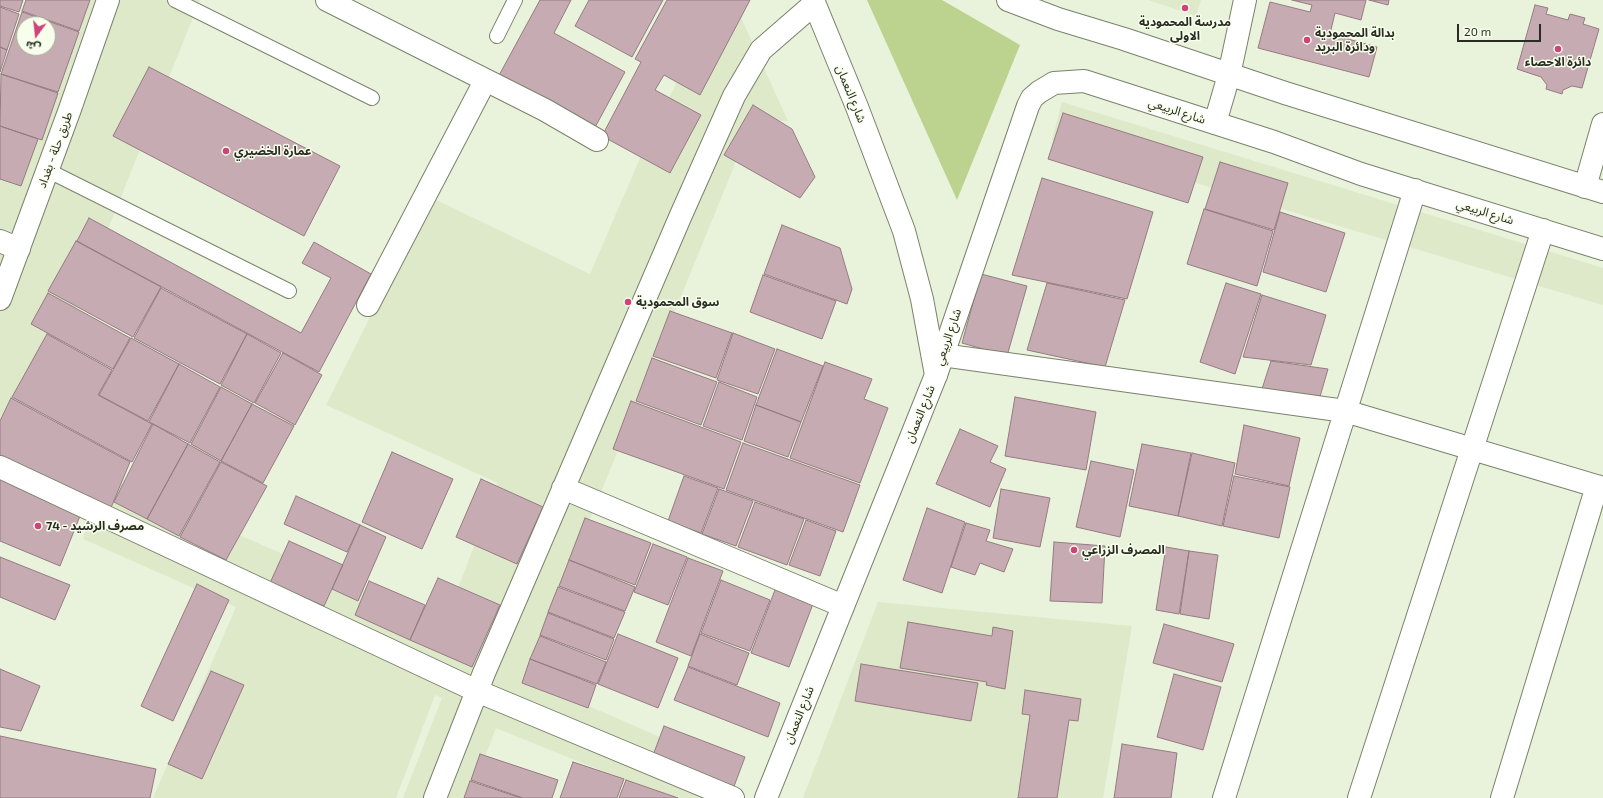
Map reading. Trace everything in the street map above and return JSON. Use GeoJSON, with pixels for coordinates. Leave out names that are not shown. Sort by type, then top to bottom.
{"type":"FeatureCollection","features":[{"type":"Feature","properties":{"kind":"street","name":"طريق حلة - بغداد"},"geometry":{"type":"LineString","coordinates":[[0,299],[9,245],[47,170],[108,0]]}},
{"type":"Feature","properties":{"kind":"street"},"geometry":{"type":"LineString","coordinates":[[327,0],[545,110],[596,140]]}},
{"type":"Feature","properties":{"kind":"street"},"geometry":{"type":"LineString","coordinates":[[1008,0],[1058,19],[1124,39],[1229,75],[1594,190],[1603,124]]}},
{"type":"Feature","properties":{"kind":"street"},"geometry":{"type":"LineString","coordinates":[[1215,123],[1229,75],[1245,0]]}},
{"type":"Feature","properties":{"kind":"street"},"geometry":{"type":"LineString","coordinates":[[435,798],[477,691],[563,488],[734,96],[761,50],[814,2]]}},
{"type":"Feature","properties":{"kind":"street","name":"شارع النعمان"},"geometry":{"type":"LineString","coordinates":[[766,798],[939,365],[904,231],[857,107],[814,2]]}},
{"type":"Feature","properties":{"kind":"street"},"geometry":{"type":"LineString","coordinates":[[368,305],[485,81]]}},
{"type":"Feature","properties":{"kind":"street","name":"شارع الربيعي"},"geometry":{"type":"LineString","coordinates":[[939,365],[1028,106],[1032,98],[1054,83],[1084,81],[1274,142],[1361,174],[1603,249]]}},
{"type":"Feature","properties":{"kind":"street"},"geometry":{"type":"LineString","coordinates":[[1224,798],[1415,190]]}},
{"type":"Feature","properties":{"kind":"street"},"geometry":{"type":"LineString","coordinates":[[1359,798],[1543,230]]}},
{"type":"Feature","properties":{"kind":"street"},"geometry":{"type":"LineString","coordinates":[[939,365],[1345,411],[1600,487],[1502,798]]}},
{"type":"Feature","properties":{"kind":"street"},"geometry":{"type":"LineString","coordinates":[[0,467],[477,691],[732,798]]}},
{"type":"Feature","properties":{"kind":"street"},"geometry":{"type":"LineString","coordinates":[[563,488],[843,606]]}},
{"type":"Feature","properties":{"kind":"lane"},"geometry":{"type":"LineString","coordinates":[[174,0],[372,98]]}},
{"type":"Feature","properties":{"kind":"lane"},"geometry":{"type":"LineString","coordinates":[[497,36],[515,0]]}},
{"type":"Feature","properties":{"kind":"lane"},"geometry":{"type":"LineString","coordinates":[[47,170],[289,291]]}},
{"type":"Feature","properties":{"kind":"shaded area"},"geometry":{"type":"Polygon","coordinates":[[[57,0],[200,0],[15,461],[0,456],[0,151],[36,56],[56,56],[56,16],[51,16],[57,0]]]}},
{"type":"Feature","properties":{"kind":"shaded area"},"geometry":{"type":"Polygon","coordinates":[[[719,0],[733,0],[788,121],[753,120],[525,678],[735,770],[722,798],[669,798],[496,728],[469,798],[403,798],[442,698],[435,695],[396,798],[153,798],[236,607],[83,539],[101,474],[444,625],[498,483],[326,405],[430,197],[590,274],[651,133],[719,0]]]}},
{"type":"Feature","properties":{"kind":"shaded area","name":"مدرسة المحمودية الاولى"},"geometry":{"type":"Polygon","coordinates":[[[1148,0],[1201,0],[1196,16],[1148,0]]]}},
{"type":"Feature","properties":{"kind":"shaded area"},"geometry":{"type":"Polygon","coordinates":[[[1062,102],[1603,268],[1603,305],[1052,140],[1062,102]]]}},
{"type":"Feature","properties":{"kind":"shaded area"},"geometry":{"type":"Polygon","coordinates":[[[878,602],[1132,626],[1103,798],[803,798],[878,602]]]}},
{"type":"Feature","properties":{"kind":"green space"},"geometry":{"type":"Polygon","coordinates":[[[867,0],[942,0],[1020,45],[957,200],[867,0]]]}},
{"type":"Feature","properties":{"kind":"building"},"geometry":{"type":"Polygon","coordinates":[[[0,0],[23,0],[19,12],[0,6],[0,0]]]}},
{"type":"Feature","properties":{"kind":"building"},"geometry":{"type":"Polygon","coordinates":[[[26,0],[90,0],[79,31],[56,23],[56,16],[36,16],[22,11],[26,0]]]}},
{"type":"Feature","properties":{"kind":"building"},"geometry":{"type":"Polygon","coordinates":[[[540,0],[571,0],[554,33],[625,72],[593,131],[497,79],[540,0]]]}},
{"type":"Feature","properties":{"kind":"building"},"geometry":{"type":"Polygon","coordinates":[[[589,0],[663,0],[632,57],[575,26],[589,0]]]}},
{"type":"Feature","properties":{"kind":"building"},"geometry":{"type":"Polygon","coordinates":[[[667,0],[750,0],[700,95],[664,75],[655,90],[701,115],[670,173],[602,136],[641,62],[635,59],[667,0]]]}},
{"type":"Feature","properties":{"kind":"building","name":"بدالة المحمودية ودائرة البريد"},"geometry":{"type":"Polygon","coordinates":[[[1292,0],[1366,0],[1361,20],[1335,13],[1330,34],[1377,47],[1369,77],[1258,48],[1270,2],[1310,12],[1312,5],[1292,0]]]}},
{"type":"Feature","properties":{"kind":"building","name":"بدالة المحمودية ودائرة البريد"},"geometry":{"type":"Polygon","coordinates":[[[1369,0],[1389,0],[1388,5],[1369,0]]]}},
{"type":"Feature","properties":{"kind":"building","name":"دائرة الاحصاء"},"geometry":{"type":"Polygon","coordinates":[[[1535,5],[1548,8],[1546,14],[1568,20],[1570,14],[1585,18],[1583,24],[1599,29],[1582,88],[1572,86],[1563,90],[1562,94],[1546,89],[1547,85],[1541,77],[1517,69],[1535,5]]]}},
{"type":"Feature","properties":{"kind":"building"},"geometry":{"type":"Polygon","coordinates":[[[0,7],[19,14],[18,16],[16,16],[16,23],[7,50],[0,47],[0,7]]]}},
{"type":"Feature","properties":{"kind":"building"},"geometry":{"type":"Polygon","coordinates":[[[22,12],[33,16],[21,16],[22,12]]]}},
{"type":"Feature","properties":{"kind":"building"},"geometry":{"type":"Polygon","coordinates":[[[56,24],[79,32],[58,92],[1,74],[16,30],[16,56],[56,56],[56,24]]]}},
{"type":"Feature","properties":{"kind":"building"},"geometry":{"type":"Polygon","coordinates":[[[0,47],[7,50],[0,72],[0,47]]]}},
{"type":"Feature","properties":{"kind":"building","name":"عمارة الخضيري"},"geometry":{"type":"Polygon","coordinates":[[[149,67],[340,166],[304,236],[113,136],[149,67]]]}},
{"type":"Feature","properties":{"kind":"building"},"geometry":{"type":"Polygon","coordinates":[[[1,74],[58,93],[42,140],[0,126],[1,74]]]}},
{"type":"Feature","properties":{"kind":"building"},"geometry":{"type":"Polygon","coordinates":[[[753,105],[792,129],[815,177],[800,198],[724,155],[753,105]]]}},
{"type":"Feature","properties":{"kind":"building"},"geometry":{"type":"Polygon","coordinates":[[[1063,113],[1203,157],[1188,203],[1048,159],[1063,113]]]}},
{"type":"Feature","properties":{"kind":"building"},"geometry":{"type":"Polygon","coordinates":[[[0,126],[38,139],[21,186],[0,179],[0,126]]]}},
{"type":"Feature","properties":{"kind":"building"},"geometry":{"type":"Polygon","coordinates":[[[1220,162],[1288,183],[1274,230],[1205,209],[1220,162]]]}},
{"type":"Feature","properties":{"kind":"building"},"geometry":{"type":"Polygon","coordinates":[[[1042,178],[1153,212],[1127,299],[1012,275],[1042,178]]]}},
{"type":"Feature","properties":{"kind":"building"},"geometry":{"type":"Polygon","coordinates":[[[1204,209],[1273,231],[1257,286],[1187,264],[1204,209]]]}},
{"type":"Feature","properties":{"kind":"building"},"geometry":{"type":"Polygon","coordinates":[[[1280,212],[1345,233],[1326,292],[1263,272],[1280,212]]]}},
{"type":"Feature","properties":{"kind":"building"},"geometry":{"type":"Polygon","coordinates":[[[89,218],[301,333],[331,278],[302,263],[314,242],[371,274],[319,372],[77,241],[89,218]]]}},
{"type":"Feature","properties":{"kind":"building"},"geometry":{"type":"Polygon","coordinates":[[[782,225],[840,248],[852,289],[847,304],[764,274],[782,225]]]}},
{"type":"Feature","properties":{"kind":"building"},"geometry":{"type":"Polygon","coordinates":[[[76,241],[161,287],[133,337],[48,291],[76,241]]]}},
{"type":"Feature","properties":{"kind":"building"},"geometry":{"type":"Polygon","coordinates":[[[981,274],[1027,286],[1007,356],[962,343],[981,274]]]}},
{"type":"Feature","properties":{"kind":"building"},"geometry":{"type":"Polygon","coordinates":[[[763,275],[836,301],[822,339],[750,312],[763,275]]]}},
{"type":"Feature","properties":{"kind":"building"},"geometry":{"type":"Polygon","coordinates":[[[1047,283],[1125,300],[1105,367],[1027,350],[1047,283]]]}},
{"type":"Feature","properties":{"kind":"building"},"geometry":{"type":"Polygon","coordinates":[[[1226,283],[1261,294],[1235,374],[1200,362],[1226,283]]]}},
{"type":"Feature","properties":{"kind":"building"},"geometry":{"type":"Polygon","coordinates":[[[161,288],[247,334],[220,384],[134,338],[161,288]]]}},
{"type":"Feature","properties":{"kind":"building"},"geometry":{"type":"Polygon","coordinates":[[[48,293],[130,338],[113,369],[31,324],[48,293]]]}},
{"type":"Feature","properties":{"kind":"building"},"geometry":{"type":"Polygon","coordinates":[[[1262,295],[1326,315],[1311,365],[1243,357],[1262,295]]]}},
{"type":"Feature","properties":{"kind":"building"},"geometry":{"type":"Polygon","coordinates":[[[670,311],[732,333],[716,378],[653,356],[670,311]]]}},
{"type":"Feature","properties":{"kind":"building"},"geometry":{"type":"Polygon","coordinates":[[[733,333],[775,349],[758,394],[717,380],[733,333]]]}},
{"type":"Feature","properties":{"kind":"building"},"geometry":{"type":"Polygon","coordinates":[[[47,334],[112,370],[98,395],[152,424],[132,462],[12,397],[47,334]]]}},
{"type":"Feature","properties":{"kind":"building"},"geometry":{"type":"Polygon","coordinates":[[[247,334],[281,353],[254,403],[221,385],[247,334]]]}},
{"type":"Feature","properties":{"kind":"building"},"geometry":{"type":"Polygon","coordinates":[[[131,338],[179,364],[148,421],[99,395],[131,338]]]}},
{"type":"Feature","properties":{"kind":"building"},"geometry":{"type":"Polygon","coordinates":[[[777,349],[823,366],[801,422],[756,405],[777,349]]]}},
{"type":"Feature","properties":{"kind":"building"},"geometry":{"type":"Polygon","coordinates":[[[283,353],[322,375],[295,425],[255,403],[283,353]]]}},
{"type":"Feature","properties":{"kind":"building"},"geometry":{"type":"Polygon","coordinates":[[[652,358],[717,382],[701,425],[636,401],[652,358]]]}},
{"type":"Feature","properties":{"kind":"building"},"geometry":{"type":"Polygon","coordinates":[[[1271,361],[1328,369],[1319,400],[1261,392],[1271,361]]]}},
{"type":"Feature","properties":{"kind":"building"},"geometry":{"type":"Polygon","coordinates":[[[825,362],[872,379],[864,399],[888,408],[860,483],[790,458],[825,362]]]}},
{"type":"Feature","properties":{"kind":"building"},"geometry":{"type":"Polygon","coordinates":[[[179,364],[220,387],[190,443],[149,422],[179,364]]]}},
{"type":"Feature","properties":{"kind":"building"},"geometry":{"type":"Polygon","coordinates":[[[719,382],[757,397],[742,440],[703,426],[719,382]]]}},
{"type":"Feature","properties":{"kind":"building"},"geometry":{"type":"Polygon","coordinates":[[[221,387],[252,404],[221,461],[191,444],[221,387]]]}},
{"type":"Feature","properties":{"kind":"building"},"geometry":{"type":"Polygon","coordinates":[[[1015,397],[1096,412],[1086,470],[1005,456],[1015,397]]]}},
{"type":"Feature","properties":{"kind":"building"},"geometry":{"type":"Polygon","coordinates":[[[11,398],[130,462],[110,510],[0,461],[0,421],[11,398]]]}},
{"type":"Feature","properties":{"kind":"building"},"geometry":{"type":"Polygon","coordinates":[[[631,401],[741,442],[724,489],[613,449],[631,401]]]}},
{"type":"Feature","properties":{"kind":"building"},"geometry":{"type":"Polygon","coordinates":[[[252,404],[294,426],[263,483],[221,461],[252,404]]]}},
{"type":"Feature","properties":{"kind":"building"},"geometry":{"type":"Polygon","coordinates":[[[756,405],[801,422],[788,457],[744,441],[756,405]]]}},
{"type":"Feature","properties":{"kind":"building"},"geometry":{"type":"Polygon","coordinates":[[[153,424],[188,444],[147,519],[114,502],[153,424]]]}},
{"type":"Feature","properties":{"kind":"building"},"geometry":{"type":"Polygon","coordinates":[[[1244,425],[1300,438],[1289,486],[1235,474],[1244,425]]]}},
{"type":"Feature","properties":{"kind":"building"},"geometry":{"type":"Polygon","coordinates":[[[960,429],[998,446],[990,462],[1006,469],[990,507],[936,484],[960,429]]]}},
{"type":"Feature","properties":{"kind":"building"},"geometry":{"type":"Polygon","coordinates":[[[743,443],[860,485],[843,532],[726,490],[743,443]]]}},
{"type":"Feature","properties":{"kind":"building"},"geometry":{"type":"Polygon","coordinates":[[[188,444],[220,462],[179,536],[147,519],[188,444]]]}},
{"type":"Feature","properties":{"kind":"building"},"geometry":{"type":"Polygon","coordinates":[[[1142,444],[1191,453],[1178,516],[1129,506],[1142,444]]]}},
{"type":"Feature","properties":{"kind":"building"},"geometry":{"type":"Polygon","coordinates":[[[392,452],[453,479],[422,549],[362,522],[392,452]]]}},
{"type":"Feature","properties":{"kind":"building"},"geometry":{"type":"Polygon","coordinates":[[[1192,453],[1235,463],[1222,526],[1178,516],[1192,453]]]}},
{"type":"Feature","properties":{"kind":"building"},"geometry":{"type":"Polygon","coordinates":[[[1091,461],[1134,470],[1120,537],[1076,527],[1091,461]]]}},
{"type":"Feature","properties":{"kind":"building"},"geometry":{"type":"Polygon","coordinates":[[[221,462],[267,486],[226,560],[180,537],[221,462]]]}},
{"type":"Feature","properties":{"kind":"building"},"geometry":{"type":"Polygon","coordinates":[[[684,476],[718,488],[701,533],[668,521],[684,476]]]}},
{"type":"Feature","properties":{"kind":"building"},"geometry":{"type":"Polygon","coordinates":[[[1234,476],[1290,487],[1279,538],[1223,526],[1234,476]]]}},
{"type":"Feature","properties":{"kind":"building","name":"مصرف الرشيد - 74"},"geometry":{"type":"Polygon","coordinates":[[[0,478],[82,511],[60,566],[0,541],[0,478]]]}},
{"type":"Feature","properties":{"kind":"building"},"geometry":{"type":"Polygon","coordinates":[[[481,479],[543,507],[517,564],[456,537],[481,479]]]}},
{"type":"Feature","properties":{"kind":"building"},"geometry":{"type":"Polygon","coordinates":[[[719,489],[753,501],[736,546],[702,534],[719,489]]]}},
{"type":"Feature","properties":{"kind":"building"},"geometry":{"type":"Polygon","coordinates":[[[1001,489],[1050,498],[1040,547],[993,538],[1001,489]]]}},
{"type":"Feature","properties":{"kind":"building"},"geometry":{"type":"Polygon","coordinates":[[[296,496],[360,525],[347,552],[284,524],[296,496]]]}},
{"type":"Feature","properties":{"kind":"building"},"geometry":{"type":"Polygon","coordinates":[[[755,502],[804,519],[787,565],[738,547],[755,502]]]}},
{"type":"Feature","properties":{"kind":"building"},"geometry":{"type":"Polygon","coordinates":[[[927,508],[965,522],[942,593],[903,580],[927,508]]]}},
{"type":"Feature","properties":{"kind":"building"},"geometry":{"type":"Polygon","coordinates":[[[585,518],[651,543],[635,585],[569,560],[585,518]]]}},
{"type":"Feature","properties":{"kind":"building"},"geometry":{"type":"Polygon","coordinates":[[[806,520],[836,531],[820,576],[789,565],[806,520]]]}},
{"type":"Feature","properties":{"kind":"building"},"geometry":{"type":"Polygon","coordinates":[[[966,523],[990,530],[986,541],[1013,549],[1004,572],[980,563],[975,575],[951,567],[966,523]]]}},
{"type":"Feature","properties":{"kind":"building"},"geometry":{"type":"Polygon","coordinates":[[[360,525],[386,537],[358,601],[332,589],[360,525]]]}},
{"type":"Feature","properties":{"kind":"building"},"geometry":{"type":"Polygon","coordinates":[[[289,541],[343,565],[324,606],[270,583],[289,541]]]}},
{"type":"Feature","properties":{"kind":"building"},"geometry":{"type":"Polygon","coordinates":[[[1054,542],[1105,546],[1102,603],[1050,601],[1054,542]]]}},
{"type":"Feature","properties":{"kind":"building"},"geometry":{"type":"Polygon","coordinates":[[[653,544],[687,557],[668,605],[634,592],[653,544]]]}},
{"type":"Feature","properties":{"kind":"building"},"geometry":{"type":"Polygon","coordinates":[[[1166,547],[1189,551],[1179,614],[1156,610],[1166,547]]]}},
{"type":"Feature","properties":{"kind":"building"},"geometry":{"type":"Polygon","coordinates":[[[1189,551],[1218,555],[1209,619],[1180,614],[1189,551]]]}},
{"type":"Feature","properties":{"kind":"building"},"geometry":{"type":"Polygon","coordinates":[[[0,557],[70,585],[55,620],[0,597],[0,557]]]}},
{"type":"Feature","properties":{"kind":"building"},"geometry":{"type":"Polygon","coordinates":[[[688,558],[723,571],[691,656],[656,642],[688,558]]]}},
{"type":"Feature","properties":{"kind":"building"},"geometry":{"type":"Polygon","coordinates":[[[569,560],[635,587],[625,611],[559,586],[569,560]]]}},
{"type":"Feature","properties":{"kind":"building"},"geometry":{"type":"Polygon","coordinates":[[[438,578],[500,605],[472,667],[410,640],[438,578]]]}},
{"type":"Feature","properties":{"kind":"building"},"geometry":{"type":"Polygon","coordinates":[[[721,580],[770,600],[750,651],[701,633],[721,580]]]}},
{"type":"Feature","properties":{"kind":"building"},"geometry":{"type":"Polygon","coordinates":[[[369,581],[425,605],[410,640],[355,615],[369,581]]]}},
{"type":"Feature","properties":{"kind":"building"},"geometry":{"type":"Polygon","coordinates":[[[778,582],[816,596],[789,667],[751,653],[778,582]]]}},
{"type":"Feature","properties":{"kind":"building"},"geometry":{"type":"Polygon","coordinates":[[[197,584],[229,600],[173,721],[141,706],[197,584]]]}},
{"type":"Feature","properties":{"kind":"building"},"geometry":{"type":"Polygon","coordinates":[[[558,587],[625,612],[614,638],[548,612],[558,587]]]}},
{"type":"Feature","properties":{"kind":"building"},"geometry":{"type":"Polygon","coordinates":[[[548,613],[614,639],[606,660],[540,635],[548,613]]]}},
{"type":"Feature","properties":{"kind":"building"},"geometry":{"type":"Polygon","coordinates":[[[908,622],[992,636],[993,627],[1013,631],[1005,689],[986,685],[987,682],[900,668],[908,622]]]}},
{"type":"Feature","properties":{"kind":"building"},"geometry":{"type":"Polygon","coordinates":[[[1164,624],[1234,644],[1222,682],[1153,663],[1164,624]]]}},
{"type":"Feature","properties":{"kind":"building"},"geometry":{"type":"Polygon","coordinates":[[[618,634],[678,658],[658,708],[598,684],[618,634]]]}},
{"type":"Feature","properties":{"kind":"building"},"geometry":{"type":"Polygon","coordinates":[[[700,634],[749,653],[737,685],[688,666],[700,634]]]}},
{"type":"Feature","properties":{"kind":"building"},"geometry":{"type":"Polygon","coordinates":[[[540,636],[606,662],[597,684],[530,659],[540,636]]]}},
{"type":"Feature","properties":{"kind":"building"},"geometry":{"type":"Polygon","coordinates":[[[530,659],[596,685],[588,708],[522,683],[530,659]]]}},
{"type":"Feature","properties":{"kind":"building"},"geometry":{"type":"Polygon","coordinates":[[[861,664],[978,683],[971,721],[855,701],[861,664]]]}},
{"type":"Feature","properties":{"kind":"building"},"geometry":{"type":"Polygon","coordinates":[[[688,667],[780,703],[768,737],[674,700],[688,667]]]}},
{"type":"Feature","properties":{"kind":"building"},"geometry":{"type":"Polygon","coordinates":[[[0,669],[40,686],[21,731],[0,727],[0,669]]]}},
{"type":"Feature","properties":{"kind":"building"},"geometry":{"type":"Polygon","coordinates":[[[211,671],[244,685],[202,779],[168,764],[211,671]]]}},
{"type":"Feature","properties":{"kind":"building"},"geometry":{"type":"Polygon","coordinates":[[[1174,674],[1221,687],[1203,750],[1157,737],[1174,674]]]}},
{"type":"Feature","properties":{"kind":"building"},"geometry":{"type":"Polygon","coordinates":[[[1025,690],[1081,699],[1078,721],[1069,720],[1057,798],[1018,798],[1030,715],[1022,714],[1025,690]]]}},
{"type":"Feature","properties":{"kind":"building"},"geometry":{"type":"Polygon","coordinates":[[[664,726],[745,757],[733,789],[652,758],[664,726]]]}},
{"type":"Feature","properties":{"kind":"building"},"geometry":{"type":"Polygon","coordinates":[[[0,736],[156,769],[150,798],[0,798],[0,736]]]}},
{"type":"Feature","properties":{"kind":"building"},"geometry":{"type":"Polygon","coordinates":[[[1122,744],[1177,753],[1171,798],[1114,798],[1122,744]]]}},
{"type":"Feature","properties":{"kind":"building"},"geometry":{"type":"Polygon","coordinates":[[[480,754],[558,780],[552,798],[523,798],[471,780],[480,754]]]}},
{"type":"Feature","properties":{"kind":"building"},"geometry":{"type":"Polygon","coordinates":[[[573,762],[624,779],[617,798],[560,798],[573,762]]]}},
{"type":"Feature","properties":{"kind":"building"},"geometry":{"type":"Polygon","coordinates":[[[626,780],[678,798],[619,798],[626,780]]]}},
{"type":"Feature","properties":{"kind":"building"},"geometry":{"type":"Polygon","coordinates":[[[470,781],[521,798],[464,798],[470,781]]]}},
{"type":"Feature","properties":{"kind":"place","name":"مدرسة المحمودية الاولى"},"geometry":{"type":"Point","coordinates":[1185,8]}},
{"type":"Feature","properties":{"kind":"place","name":"بدالة المحمودية ودائرة البريد"},"geometry":{"type":"Point","coordinates":[1307,40]}},
{"type":"Feature","properties":{"kind":"place","name":"دائرة الاحصاء"},"geometry":{"type":"Point","coordinates":[1558,49]}},
{"type":"Feature","properties":{"kind":"place","name":"عمارة الخضيري"},"geometry":{"type":"Point","coordinates":[226,151]}},
{"type":"Feature","properties":{"kind":"place","name":"سوق المحمودية"},"geometry":{"type":"Point","coordinates":[628,302]}},
{"type":"Feature","properties":{"kind":"place","name":"مصرف الرشيد - 74"},"geometry":{"type":"Point","coordinates":[38,526]}},
{"type":"Feature","properties":{"kind":"place","name":"المصرف الزراعي"},"geometry":{"type":"Point","coordinates":[1074,550]}}]}
